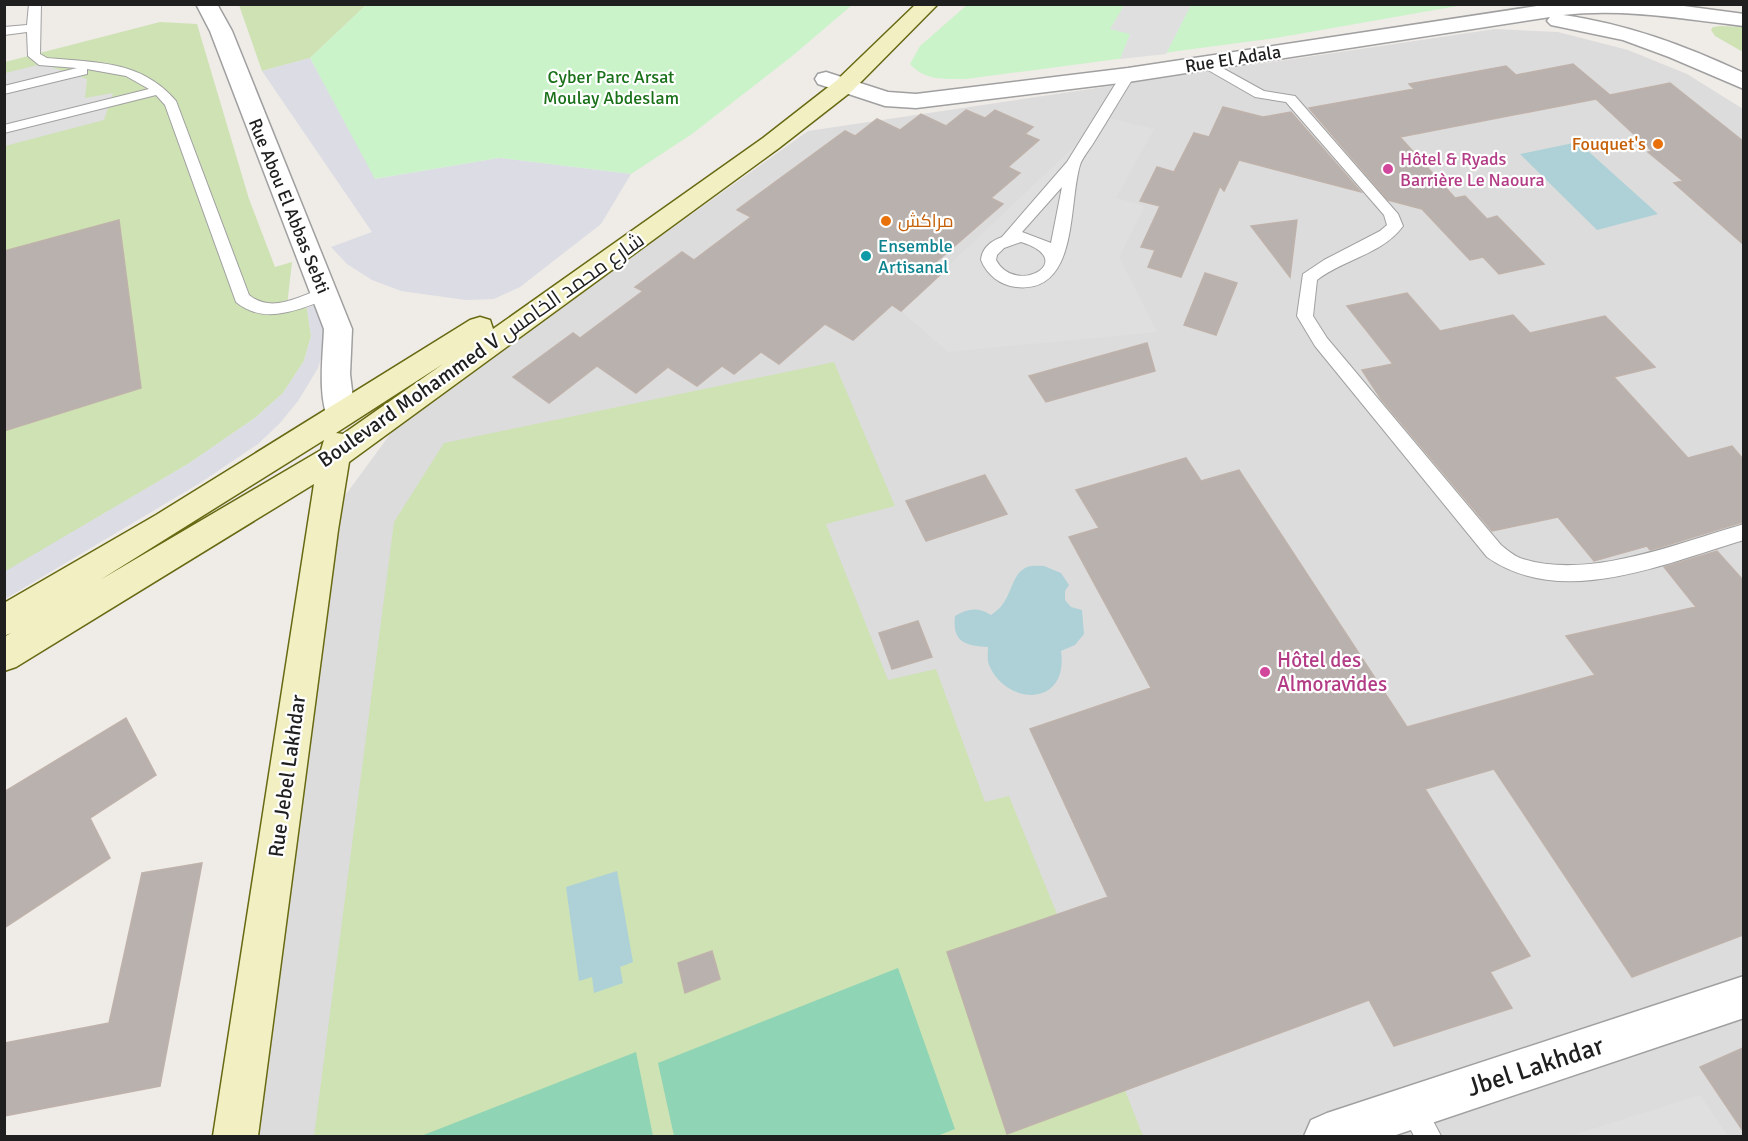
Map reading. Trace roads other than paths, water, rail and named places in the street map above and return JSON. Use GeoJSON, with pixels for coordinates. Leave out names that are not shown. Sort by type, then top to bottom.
{"type":"FeatureCollection","features":[{"type":"Feature","properties":{"kind":"main road","name":"Boulevard Mohammed V شارع محمد الخامس"},"geometry":{"type":"LineString","coordinates":[[4,621],[166,524],[527,297],[835,83],[907,4]]}},
{"type":"Feature","properties":{"kind":"main road","name":"Boulevard Mohammed V شارع محمد الخامس"},"geometry":{"type":"LineString","coordinates":[[4,656],[337,455],[771,143],[835,83],[928,4]]}},
{"type":"Feature","properties":{"kind":"main road","name":"Rue Jebel Lakhdar"},"geometry":{"type":"LineString","coordinates":[[235,1137],[322,530],[337,455],[340,415]]}},
{"type":"Feature","properties":{"kind":"street","name":"Rue Abou El Abbas Sebti"},"geometry":{"type":"LineString","coordinates":[[207,4],[221,31],[338,328],[336,374],[340,415]]}},
{"type":"Feature","properties":{"kind":"street","name":"Rue El Adala"},"geometry":{"type":"LineString","coordinates":[[835,83],[885,99],[916,101],[1128,75],[1596,5],[1623,4],[1743,20]]}},
{"type":"Feature","properties":{"kind":"street"},"geometry":{"type":"LineString","coordinates":[[1641,6],[1687,36],[1743,81]]}},
{"type":"Feature","properties":{"kind":"street"},"geometry":{"type":"LineString","coordinates":[[1512,17],[1568,21],[1618,32],[1662,46],[1743,81]]}},
{"type":"Feature","properties":{"kind":"street","name":"Jbel Lakhdar"},"geometry":{"type":"LineString","coordinates":[[1328,1137],[1420,1122],[1743,997]]}},
{"type":"Feature","properties":{"kind":"lane"},"geometry":{"type":"LineString","coordinates":[[35,4],[32,48],[34,56],[44,62],[102,66],[137,75],[160,90],[171,104],[242,298],[250,307],[266,311],[287,307],[324,294]]}},
{"type":"Feature","properties":{"kind":"lane"},"geometry":{"type":"LineString","coordinates":[[4,31],[33,28]]}},
{"type":"Feature","properties":{"kind":"lane"},"geometry":{"type":"LineString","coordinates":[[1206,63],[1260,94],[1290,99],[1391,214],[1395,226],[1386,237],[1322,266],[1309,278],[1305,316],[1321,342],[1494,551],[1512,564],[1568,574],[1626,564],[1743,532]]}},
{"type":"Feature","properties":{"kind":"lane"},"geometry":{"type":"LineString","coordinates":[[4,90],[102,66]]}},
{"type":"Feature","properties":{"kind":"lane"},"geometry":{"type":"LineString","coordinates":[[1009,238],[1073,165],[1128,75]]}},
{"type":"Feature","properties":{"kind":"lane"},"geometry":{"type":"LineString","coordinates":[[4,129],[160,90]]}},
{"type":"Feature","properties":{"kind":"lane"},"geometry":{"type":"LineString","coordinates":[[1055,260],[1052,252],[1039,242],[1021,237],[1009,238],[999,243],[992,250],[990,258],[992,267],[999,274],[1011,279],[1030,281],[1047,276],[1054,268],[1073,165]]}},
{"type":"Feature","properties":{"kind":"water"},"geometry":{"type":"Polygon","coordinates":[[[1578,142],[1658,214],[1597,230],[1520,154],[1578,142]]]}},
{"type":"Feature","properties":{"kind":"water"},"geometry":{"type":"Polygon","coordinates":[[[1029,566],[1044,566],[1061,573],[1069,585],[1065,591],[1065,600],[1071,607],[1082,610],[1084,634],[1075,645],[1061,651],[1061,670],[1056,683],[1046,691],[1034,695],[1021,694],[997,679],[988,663],[988,647],[967,644],[958,637],[955,616],[964,611],[973,610],[991,615],[1003,603],[1020,572],[1029,566]]]}},
{"type":"Feature","properties":{"kind":"water"},"geometry":{"type":"Polygon","coordinates":[[[617,871],[633,962],[620,967],[623,983],[594,993],[592,977],[579,981],[566,887],[617,871]]]}},
{"type":"Feature","properties":{"kind":"place","name":"Fouquet's"},"geometry":{"type":"Point","coordinates":[1658,144]}},
{"type":"Feature","properties":{"kind":"place","name":"Hôtel & Ryads Barrière Le Naoura"},"geometry":{"type":"Point","coordinates":[1388,169]}},
{"type":"Feature","properties":{"kind":"place","name":"مراكش"},"geometry":{"type":"Point","coordinates":[886,221]}},
{"type":"Feature","properties":{"kind":"place","name":"Ensemble Artisanal"},"geometry":{"type":"Point","coordinates":[866,256]}},
{"type":"Feature","properties":{"kind":"place","name":"Hôtel des Almoravides"},"geometry":{"type":"Point","coordinates":[1265,672]}},
{"type":"Feature","properties":{"kind":"park label","name":"Cyber Parc Arsat Moulay Abdeslam"},"geometry":{"type":"Point","coordinates":[611,88]}}]}
